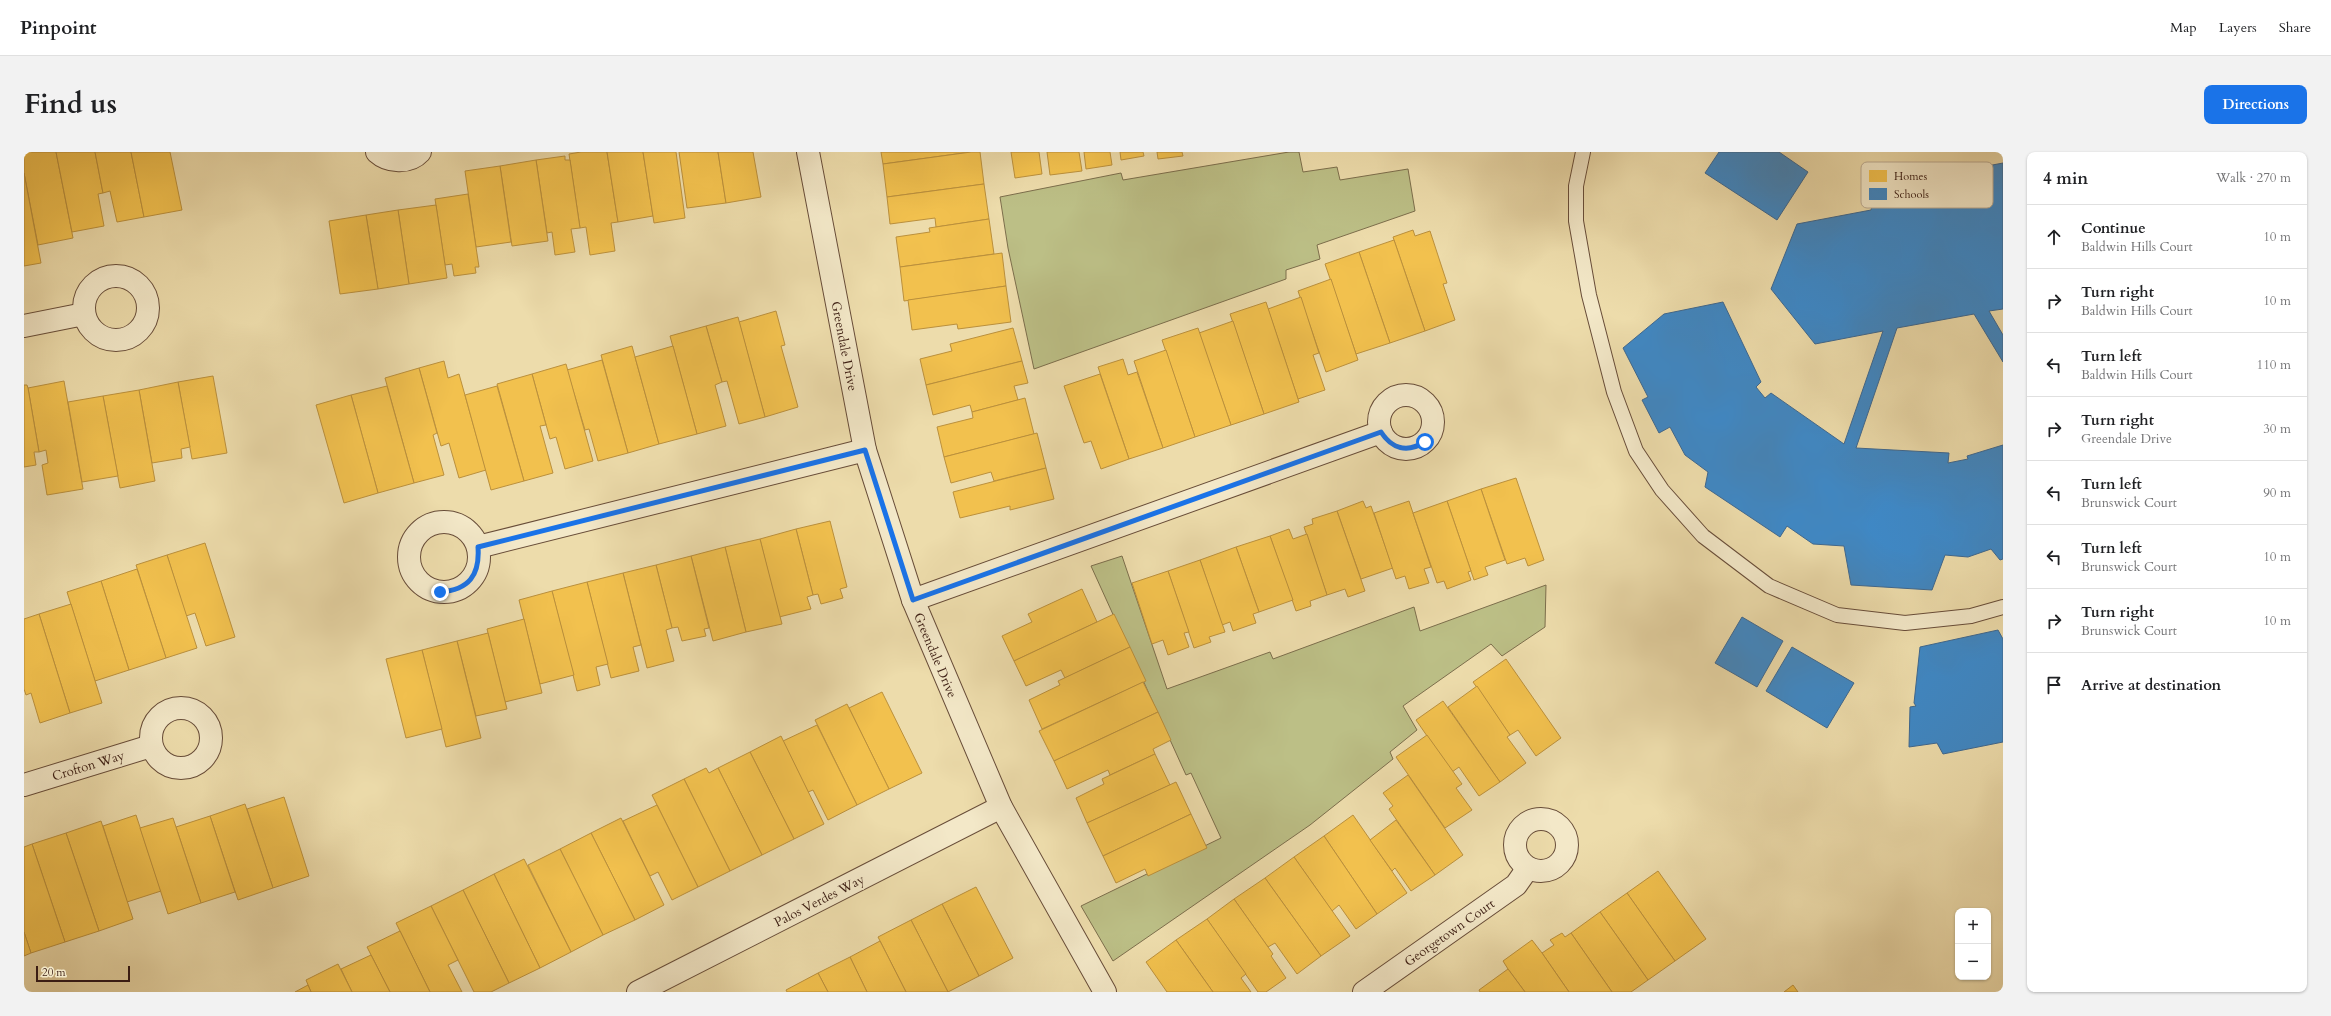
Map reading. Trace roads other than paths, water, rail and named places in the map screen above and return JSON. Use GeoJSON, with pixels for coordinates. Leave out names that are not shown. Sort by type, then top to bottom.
{"type":"FeatureCollection","features":[{"type":"Feature","properties":{"kind":"street"},"geometry":{"type":"LineString","coordinates":[[377,152],[392,160],[405,160],[420,152]]}},
{"type":"Feature","properties":{"kind":"street","name":"Greendale Drive"},"geometry":{"type":"LineString","coordinates":[[808,152],[865,450],[913,600],[1001,807],[1105,992]]}},
{"type":"Feature","properties":{"kind":"street"},"geometry":{"type":"LineString","coordinates":[[24,326],[84,314]]}},
{"type":"Feature","properties":{"kind":"street"},"geometry":{"type":"LineString","coordinates":[[913,600],[1381,432]]}},
{"type":"Feature","properties":{"kind":"street"},"geometry":{"type":"LineString","coordinates":[[478,547],[865,450]]}},
{"type":"Feature","properties":{"kind":"street","name":"Crofton Way"},"geometry":{"type":"LineString","coordinates":[[24,785],[151,746]]}},
{"type":"Feature","properties":{"kind":"street","name":"Palos Verdes Way"},"geometry":{"type":"LineString","coordinates":[[638,992],[1001,807]]}},
{"type":"Feature","properties":{"kind":"street","name":"Georgetown Court"},"geometry":{"type":"LineString","coordinates":[[1364,992],[1516,885],[1528,868]]}},
{"type":"Feature","properties":{"kind":"lane"},"geometry":{"type":"LineString","coordinates":[[1583,152],[1576,186],[1576,221],[1589,295],[1614,392],[1636,450],[1662,490],[1703,536],[1770,586],[1837,615],[1905,623],[1971,616],[2003,607]]}}]}
